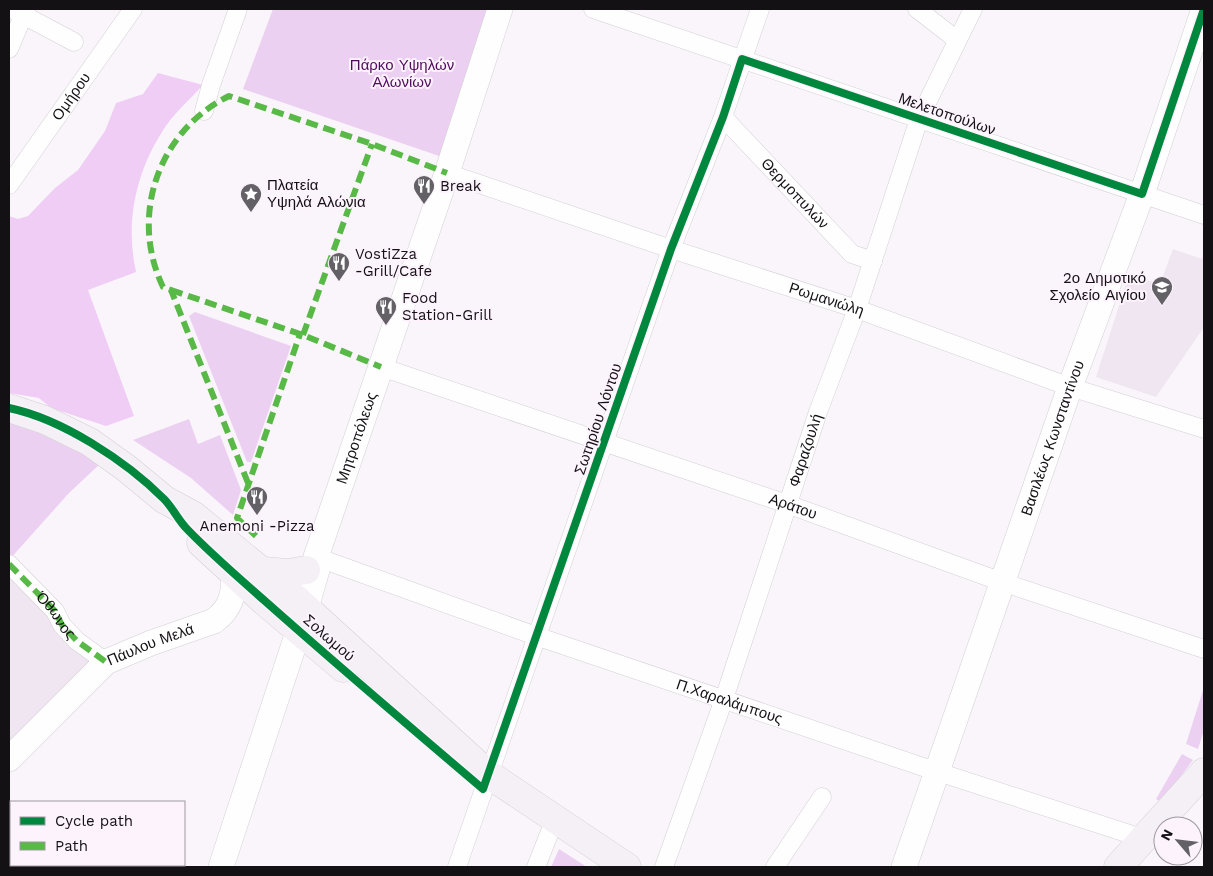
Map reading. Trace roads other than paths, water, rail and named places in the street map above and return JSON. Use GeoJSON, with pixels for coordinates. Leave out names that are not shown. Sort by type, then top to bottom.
{"type":"FeatureCollection","features":[{"type":"Feature","properties":{"kind":"main road"},"geometry":{"type":"LineString","coordinates":[[9,408],[45,420],[90,442],[142,480],[165,500]]}},
{"type":"Feature","properties":{"kind":"main road","name":"Σολωμού"},"geometry":{"type":"LineString","coordinates":[[165,500],[194,515],[263,571],[297,615]]}},
{"type":"Feature","properties":{"kind":"main road","name":"Σολωμού"},"geometry":{"type":"LineString","coordinates":[[165,500],[186,528],[234,572],[297,615],[486,782],[552,826],[627,867]]}},
{"type":"Feature","properties":{"kind":"main road"},"geometry":{"type":"LineString","coordinates":[[263,571],[288,573],[311,564]]}},
{"type":"Feature","properties":{"kind":"main road"},"geometry":{"type":"LineString","coordinates":[[1118,867],[1204,772]]}},
{"type":"Feature","properties":{"kind":"main road","name":"Σολωμού"},"geometry":{"type":"LineString","coordinates":[[552,826],[598,867]]}},
{"type":"Feature","properties":{"kind":"street","name":"Ομήρου"},"geometry":{"type":"LineString","coordinates":[[9,185],[133,9]]}},
{"type":"Feature","properties":{"kind":"street"},"geometry":{"type":"LineString","coordinates":[[204,111],[211,85],[238,9]]}},
{"type":"Feature","properties":{"kind":"street","name":"Μητροπόλεως"},"geometry":{"type":"LineString","coordinates":[[208,867],[297,615],[317,570],[311,564],[381,367],[500,9]]}},
{"type":"Feature","properties":{"kind":"street","name":"Μελετοπούλων"},"geometry":{"type":"LineString","coordinates":[[592,9],[1204,216]]}},
{"type":"Feature","properties":{"kind":"street","name":"Σωτηρίου Λόντου"},"geometry":{"type":"LineString","coordinates":[[457,867],[671,249],[723,117],[760,9]]}},
{"type":"Feature","properties":{"kind":"street"},"geometry":{"type":"LineString","coordinates":[[917,9],[957,40]]}},
{"type":"Feature","properties":{"kind":"street","name":"Φαραζουλή"},"geometry":{"type":"LineString","coordinates":[[664,867],[724,699],[818,412],[857,309],[919,119],[973,9]]}},
{"type":"Feature","properties":{"kind":"street"},"geometry":{"type":"LineString","coordinates":[[9,49],[21,11],[74,42]]}},
{"type":"Feature","properties":{"kind":"street","name":"Βασιλέως Κωνσταντίνου"},"geometry":{"type":"LineString","coordinates":[[904,867],[935,771],[1070,387],[1142,194],[1203,12]]}},
{"type":"Feature","properties":{"kind":"street","name":"Θερμοπυλών"},"geometry":{"type":"LineString","coordinates":[[723,117],[852,254],[873,261]]}},
{"type":"Feature","properties":{"kind":"street","name":"Ρωμανιώλη"},"geometry":{"type":"LineString","coordinates":[[447,173],[671,249],[857,309],[1070,387],[1204,429]]}},
{"type":"Feature","properties":{"kind":"street","name":"Αράτου"},"geometry":{"type":"LineString","coordinates":[[381,367],[787,504],[1002,582],[1204,649]]}},
{"type":"Feature","properties":{"kind":"street","name":"Όθωνος"},"geometry":{"type":"LineString","coordinates":[[9,564],[55,611],[62,625],[77,641],[106,662]]}},
{"type":"Feature","properties":{"kind":"street","name":"Π.Χαραλάμπους"},"geometry":{"type":"LineString","coordinates":[[311,564],[536,636],[935,771],[1145,839]]}},
{"type":"Feature","properties":{"kind":"street","name":"Πάυλου Μελά"},"geometry":{"type":"LineString","coordinates":[[9,759],[106,662],[151,643],[214,621],[223,615],[232,599],[234,572]]}},
{"type":"Feature","properties":{"kind":"street","name":"Μητροπόλεως"},"geometry":{"type":"LineString","coordinates":[[221,867],[297,615]]}},
{"type":"Feature","properties":{"kind":"street"},"geometry":{"type":"LineString","coordinates":[[774,867],[822,797]]}},
{"type":"Feature","properties":{"kind":"street"},"geometry":{"type":"LineString","coordinates":[[536,867],[552,826]]}},
{"type":"Feature","properties":{"kind":"place","name":"Break"},"geometry":{"type":"Point","coordinates":[424,205]}},
{"type":"Feature","properties":{"kind":"place","name":"Πλατεία Υψηλά Αλώνια"},"geometry":{"type":"Point","coordinates":[251,213]}},
{"type":"Feature","properties":{"kind":"place","name":"VostiZza -Grill/Cafe"},"geometry":{"type":"Point","coordinates":[339,282]}},
{"type":"Feature","properties":{"kind":"place","name":"2ο Δημοτικό Σχολείο Αιγίου"},"geometry":{"type":"Point","coordinates":[1162,306]}},
{"type":"Feature","properties":{"kind":"place","name":"Food Station-Grill"},"geometry":{"type":"Point","coordinates":[386,326]}},
{"type":"Feature","properties":{"kind":"place","name":"Anemoni -Pizza"},"geometry":{"type":"Point","coordinates":[257,516]}},
{"type":"Feature","properties":{"kind":"park label","name":"Πάρκο Υψηλών Αλωνίων"},"geometry":{"type":"Point","coordinates":[402,74]}}]}
